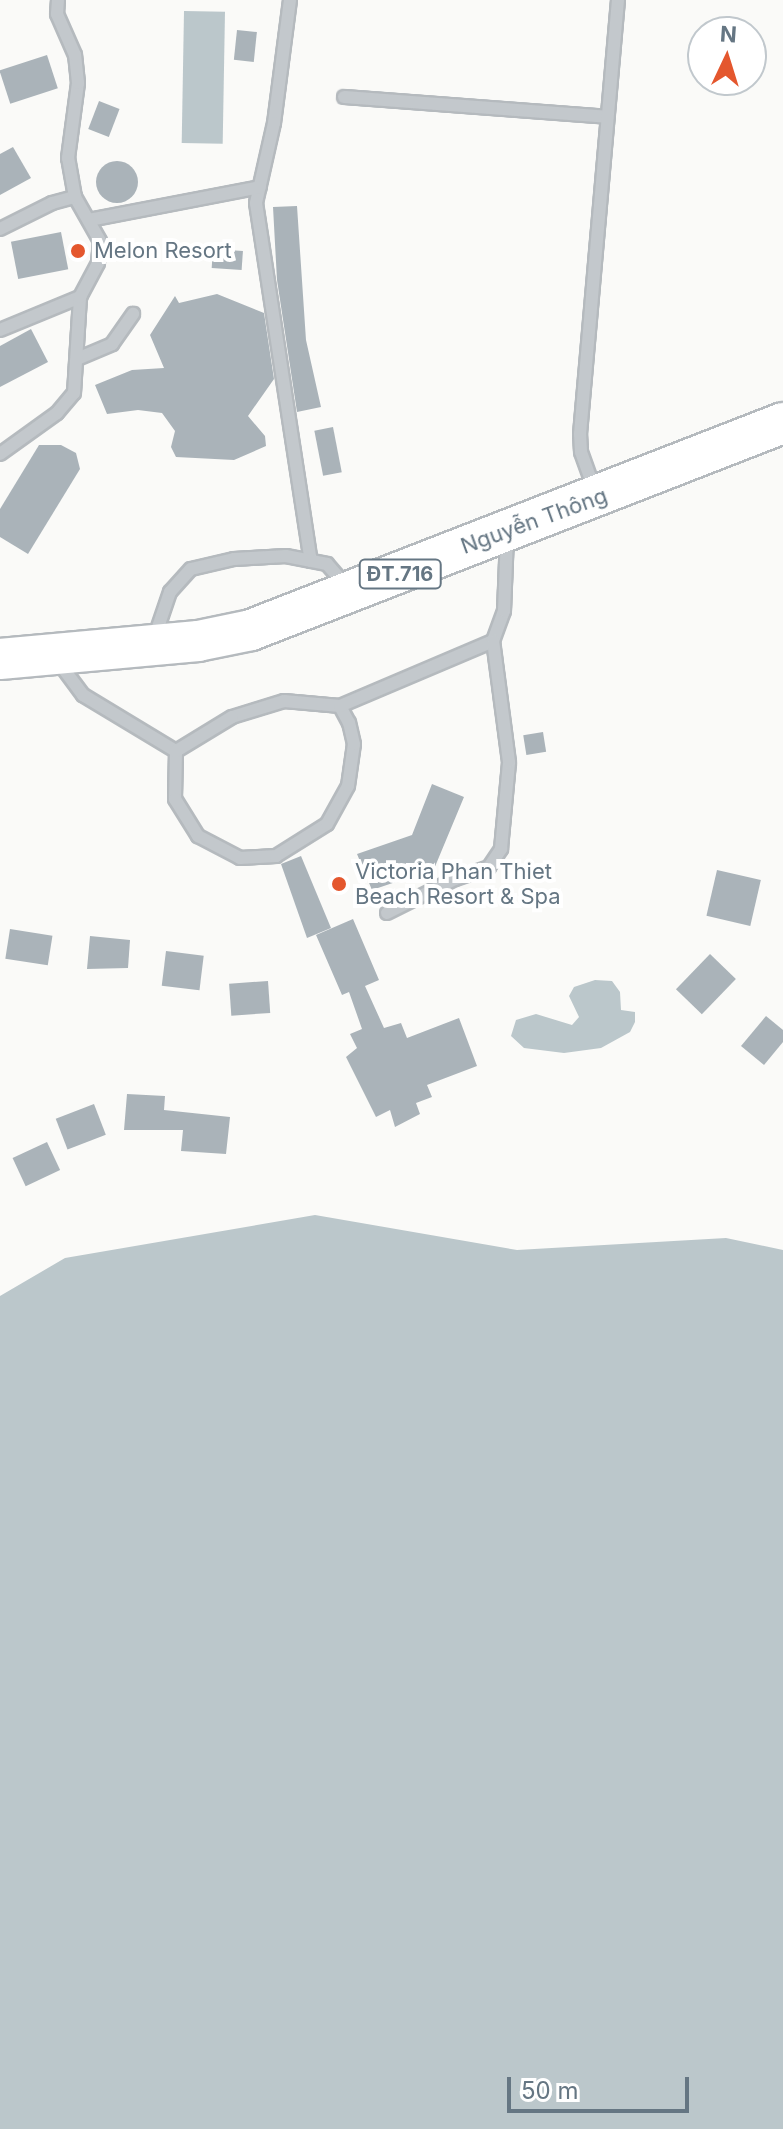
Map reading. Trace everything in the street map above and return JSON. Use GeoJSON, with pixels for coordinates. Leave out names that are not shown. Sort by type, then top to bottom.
{"type":"FeatureCollection","features":[{"type":"Feature","properties":{"kind":"main road","name":"Nguyễn Thông"},"geometry":{"type":"LineString","coordinates":[[0,659],[198,641],[251,630],[507,528],[598,498],[783,423]]}},
{"type":"Feature","properties":{"kind":"lane"},"geometry":{"type":"LineString","coordinates":[[0,454],[57,413],[74,393],[80,297],[98,263],[100,241],[75,197],[68,158],[76,114],[75,55],[57,14],[58,0]]}},
{"type":"Feature","properties":{"kind":"lane"},"geometry":{"type":"LineString","coordinates":[[290,0],[274,123],[256,203],[311,561]]}},
{"type":"Feature","properties":{"kind":"lane"},"geometry":{"type":"LineString","coordinates":[[598,498],[581,452],[580,434],[618,0]]}},
{"type":"Feature","properties":{"kind":"lane"},"geometry":{"type":"LineString","coordinates":[[344,97],[607,117]]}},
{"type":"Feature","properties":{"kind":"lane"},"geometry":{"type":"LineString","coordinates":[[89,220],[260,187]]}},
{"type":"Feature","properties":{"kind":"lane"},"geometry":{"type":"LineString","coordinates":[[0,229],[52,203],[75,197]]}},
{"type":"Feature","properties":{"kind":"lane"},"geometry":{"type":"LineString","coordinates":[[0,330],[80,297]]}},
{"type":"Feature","properties":{"kind":"lane"},"geometry":{"type":"LineString","coordinates":[[77,359],[112,344],[133,314]]}},
{"type":"Feature","properties":{"kind":"lane"},"geometry":{"type":"LineString","coordinates":[[387,913],[455,879],[489,867],[501,849],[509,762],[493,641],[504,611],[507,528]]}},
{"type":"Feature","properties":{"kind":"lane"},"geometry":{"type":"LineString","coordinates":[[151,645],[170,592],[191,569],[234,559],[286,556],[327,564],[352,592]]}},
{"type":"Feature","properties":{"kind":"lane"},"geometry":{"type":"LineString","coordinates":[[176,751],[232,717],[284,701],[340,706],[493,641]]}},
{"type":"Feature","properties":{"kind":"lane"},"geometry":{"type":"LineString","coordinates":[[53,654],[83,695],[176,751]]}},
{"type":"Feature","properties":{"kind":"lane"},"geometry":{"type":"LineString","coordinates":[[176,751],[175,799],[198,836],[240,858],[276,856],[327,824],[348,786],[354,744],[349,723],[340,706]]}},
{"type":"Feature","properties":{"kind":"shaded area"},"geometry":{"type":"Polygon","coordinates":[[[184,11],[225,12],[223,144],[182,143],[184,11]]]}},
{"type":"Feature","properties":{"kind":"shaded area"},"geometry":{"type":"Polygon","coordinates":[[[595,980],[612,981],[620,992],[621,1010],[635,1012],[635,1022],[630,1032],[601,1048],[564,1053],[524,1048],[511,1036],[516,1020],[536,1014],[572,1025],[579,1017],[569,996],[574,987],[595,980]]]}},
{"type":"Feature","properties":{"kind":"shaded area"},"geometry":{"type":"Polygon","coordinates":[[[315,1215],[517,1250],[726,1238],[783,1250],[783,2129],[0,2129],[0,1296],[65,1258],[315,1215]]]}},
{"type":"Feature","properties":{"kind":"building"},"geometry":{"type":"Polygon","coordinates":[[[237,30],[257,32],[254,62],[234,60],[237,30]]]}},
{"type":"Feature","properties":{"kind":"building"},"geometry":{"type":"Polygon","coordinates":[[[47,55],[58,88],[10,104],[0,70],[47,55]]]}},
{"type":"Feature","properties":{"kind":"building"},"geometry":{"type":"Polygon","coordinates":[[[99,101],[120,109],[109,137],[88,129],[99,101]]]}},
{"type":"Feature","properties":{"kind":"building"},"geometry":{"type":"Polygon","coordinates":[[[13,147],[31,178],[0,195],[0,154],[13,147]]]}},
{"type":"Feature","properties":{"kind":"building"},"geometry":{"type":"Polygon","coordinates":[[[117,161],[132,167],[138,182],[132,197],[117,203],[102,197],[96,182],[102,167],[117,161]]]}},
{"type":"Feature","properties":{"kind":"building"},"geometry":{"type":"Polygon","coordinates":[[[297,206],[306,340],[321,407],[297,412],[277,280],[273,207],[297,206]]]}},
{"type":"Feature","properties":{"kind":"building"},"geometry":{"type":"Polygon","coordinates":[[[61,232],[68,269],[18,279],[11,242],[61,232]]]}},
{"type":"Feature","properties":{"kind":"building"},"geometry":{"type":"Polygon","coordinates":[[[213,249],[243,251],[242,270],[212,268],[213,249]]]}},
{"type":"Feature","properties":{"kind":"building"},"geometry":{"type":"Polygon","coordinates":[[[217,294],[264,313],[274,379],[248,416],[265,436],[266,446],[234,460],[176,457],[171,447],[175,431],[162,413],[138,410],[107,414],[95,385],[132,370],[164,368],[150,335],[175,296],[179,303],[217,294]]]}},
{"type":"Feature","properties":{"kind":"building"},"geometry":{"type":"Polygon","coordinates":[[[31,329],[48,362],[0,387],[0,346],[31,329]]]}},
{"type":"Feature","properties":{"kind":"building"},"geometry":{"type":"Polygon","coordinates":[[[333,427],[342,472],[323,476],[314,431],[333,427]]]}},
{"type":"Feature","properties":{"kind":"building"},"geometry":{"type":"Polygon","coordinates":[[[39,445],[61,445],[76,453],[80,469],[28,554],[0,537],[0,509],[39,445]]]}},
{"type":"Feature","properties":{"kind":"building"},"geometry":{"type":"Polygon","coordinates":[[[543,732],[546,752],[526,755],[523,735],[543,732]]]}},
{"type":"Feature","properties":{"kind":"building"},"geometry":{"type":"Polygon","coordinates":[[[432,784],[464,797],[434,869],[372,890],[357,854],[412,835],[432,784]]]}},
{"type":"Feature","properties":{"kind":"building"},"geometry":{"type":"Polygon","coordinates":[[[301,856],[331,928],[307,938],[281,864],[301,856]]]}},
{"type":"Feature","properties":{"kind":"building"},"geometry":{"type":"Polygon","coordinates":[[[717,870],[761,880],[750,926],[706,916],[717,870]]]}},
{"type":"Feature","properties":{"kind":"building"},"geometry":{"type":"Polygon","coordinates":[[[353,919],[379,980],[365,986],[384,1028],[401,1023],[407,1038],[459,1018],[477,1066],[427,1085],[432,1097],[416,1103],[420,1114],[395,1127],[390,1110],[376,1117],[346,1057],[357,1048],[350,1034],[362,1029],[349,992],[342,995],[316,935],[353,919]]]}},
{"type":"Feature","properties":{"kind":"building"},"geometry":{"type":"Polygon","coordinates":[[[10,929],[52,936],[48,965],[5,959],[10,929]]]}},
{"type":"Feature","properties":{"kind":"building"},"geometry":{"type":"Polygon","coordinates":[[[90,936],[130,940],[128,968],[87,969],[90,936]]]}},
{"type":"Feature","properties":{"kind":"building"},"geometry":{"type":"Polygon","coordinates":[[[166,951],[204,956],[199,990],[162,986],[166,951]]]}},
{"type":"Feature","properties":{"kind":"building"},"geometry":{"type":"Polygon","coordinates":[[[710,954],[736,979],[702,1014],[676,989],[710,954]]]}},
{"type":"Feature","properties":{"kind":"building"},"geometry":{"type":"Polygon","coordinates":[[[268,981],[270,1013],[231,1016],[229,984],[268,981]]]}},
{"type":"Feature","properties":{"kind":"building"},"geometry":{"type":"Polygon","coordinates":[[[766,1016],[783,1030],[783,1042],[764,1065],[741,1046],[766,1016]]]}},
{"type":"Feature","properties":{"kind":"building"},"geometry":{"type":"Polygon","coordinates":[[[127,1094],[165,1096],[164,1110],[230,1117],[226,1154],[181,1151],[183,1130],[124,1130],[127,1094]]]}},
{"type":"Feature","properties":{"kind":"building"},"geometry":{"type":"Polygon","coordinates":[[[94,1104],[106,1135],[68,1150],[56,1119],[94,1104]]]}},
{"type":"Feature","properties":{"kind":"building"},"geometry":{"type":"Polygon","coordinates":[[[47,1142],[60,1170],[26,1186],[13,1158],[47,1142]]]}},
{"type":"Feature","properties":{"kind":"place","name":"Melon Resort"},"geometry":{"type":"Point","coordinates":[78,251]}},
{"type":"Feature","properties":{"kind":"place","name":"Victoria Phan Thiet Beach Resort & Spa"},"geometry":{"type":"Point","coordinates":[339,884]}}]}
